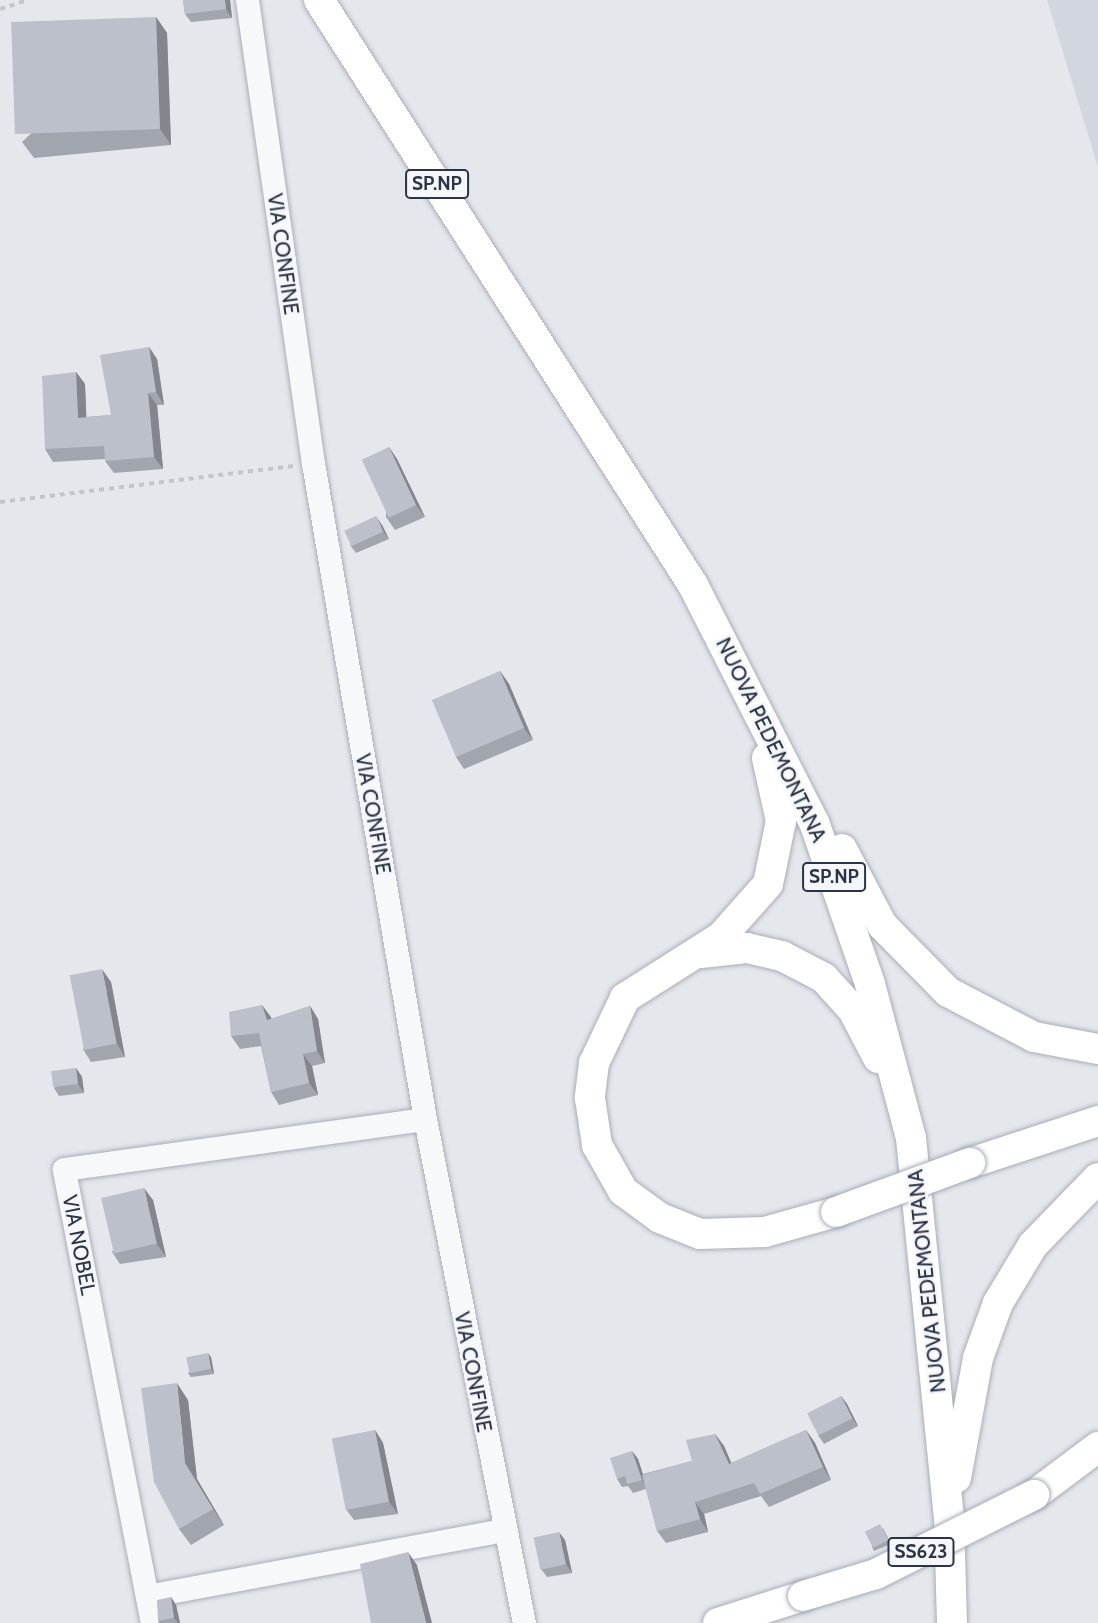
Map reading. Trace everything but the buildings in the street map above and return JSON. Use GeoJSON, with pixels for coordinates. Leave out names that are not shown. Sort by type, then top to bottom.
{"type":"FeatureCollection","features":[{"type":"Feature","properties":{"kind":"main road","name":"NUOVA PEDEMONTANA"},"geometry":{"type":"LineString","coordinates":[[320,0],[555,367],[719,631],[814,822],[870,984],[911,1138],[949,1516],[952,1623]]}},
{"type":"Feature","properties":{"kind":"main road"},"geometry":{"type":"LineString","coordinates":[[555,367],[596,459],[691,614],[777,783],[780,849],[768,884],[742,920],[625,998],[607,1027],[590,1098],[597,1145],[623,1191],[660,1218],[700,1234],[765,1231],[836,1212],[970,1163],[1098,1121]]}},
{"type":"Feature","properties":{"kind":"main road"},"geometry":{"type":"LineString","coordinates":[[719,631],[773,701],[868,902],[912,958],[948,992],[991,1018],[1034,1037],[1098,1049]]}},
{"type":"Feature","properties":{"kind":"main road"},"geometry":{"type":"LineString","coordinates":[[694,954],[747,948],[782,956],[824,978],[853,1010],[911,1138]]}},
{"type":"Feature","properties":{"kind":"main road"},"geometry":{"type":"LineString","coordinates":[[949,1516],[978,1357],[998,1303],[1033,1245],[1098,1178]]}},
{"type":"Feature","properties":{"kind":"main road","name":"SS623"},"geometry":{"type":"LineString","coordinates":[[718,1623],[876,1574],[1034,1495],[1098,1447]]}},
{"type":"Feature","properties":{"kind":"street","name":"VIA CONFINE"},"geometry":{"type":"LineString","coordinates":[[247,0],[313,463],[425,1119],[502,1530],[523,1623]]}},
{"type":"Feature","properties":{"kind":"street","name":"VIA NOBEL"},"geometry":{"type":"LineString","coordinates":[[152,1623],[64,1169],[425,1119]]}},
{"type":"Feature","properties":{"kind":"street"},"geometry":{"type":"LineString","coordinates":[[147,1596],[502,1530]]}},
{"type":"Feature","properties":{"kind":"path"},"geometry":{"type":"LineString","coordinates":[[0,9],[28,0]]}},
{"type":"Feature","properties":{"kind":"path"},"geometry":{"type":"LineString","coordinates":[[0,502],[313,463]]}},
{"type":"Feature","properties":{"kind":"shaded area"},"geometry":{"type":"Polygon","coordinates":[[[1047,0],[1098,0],[1098,167],[1047,0]]]}}]}
